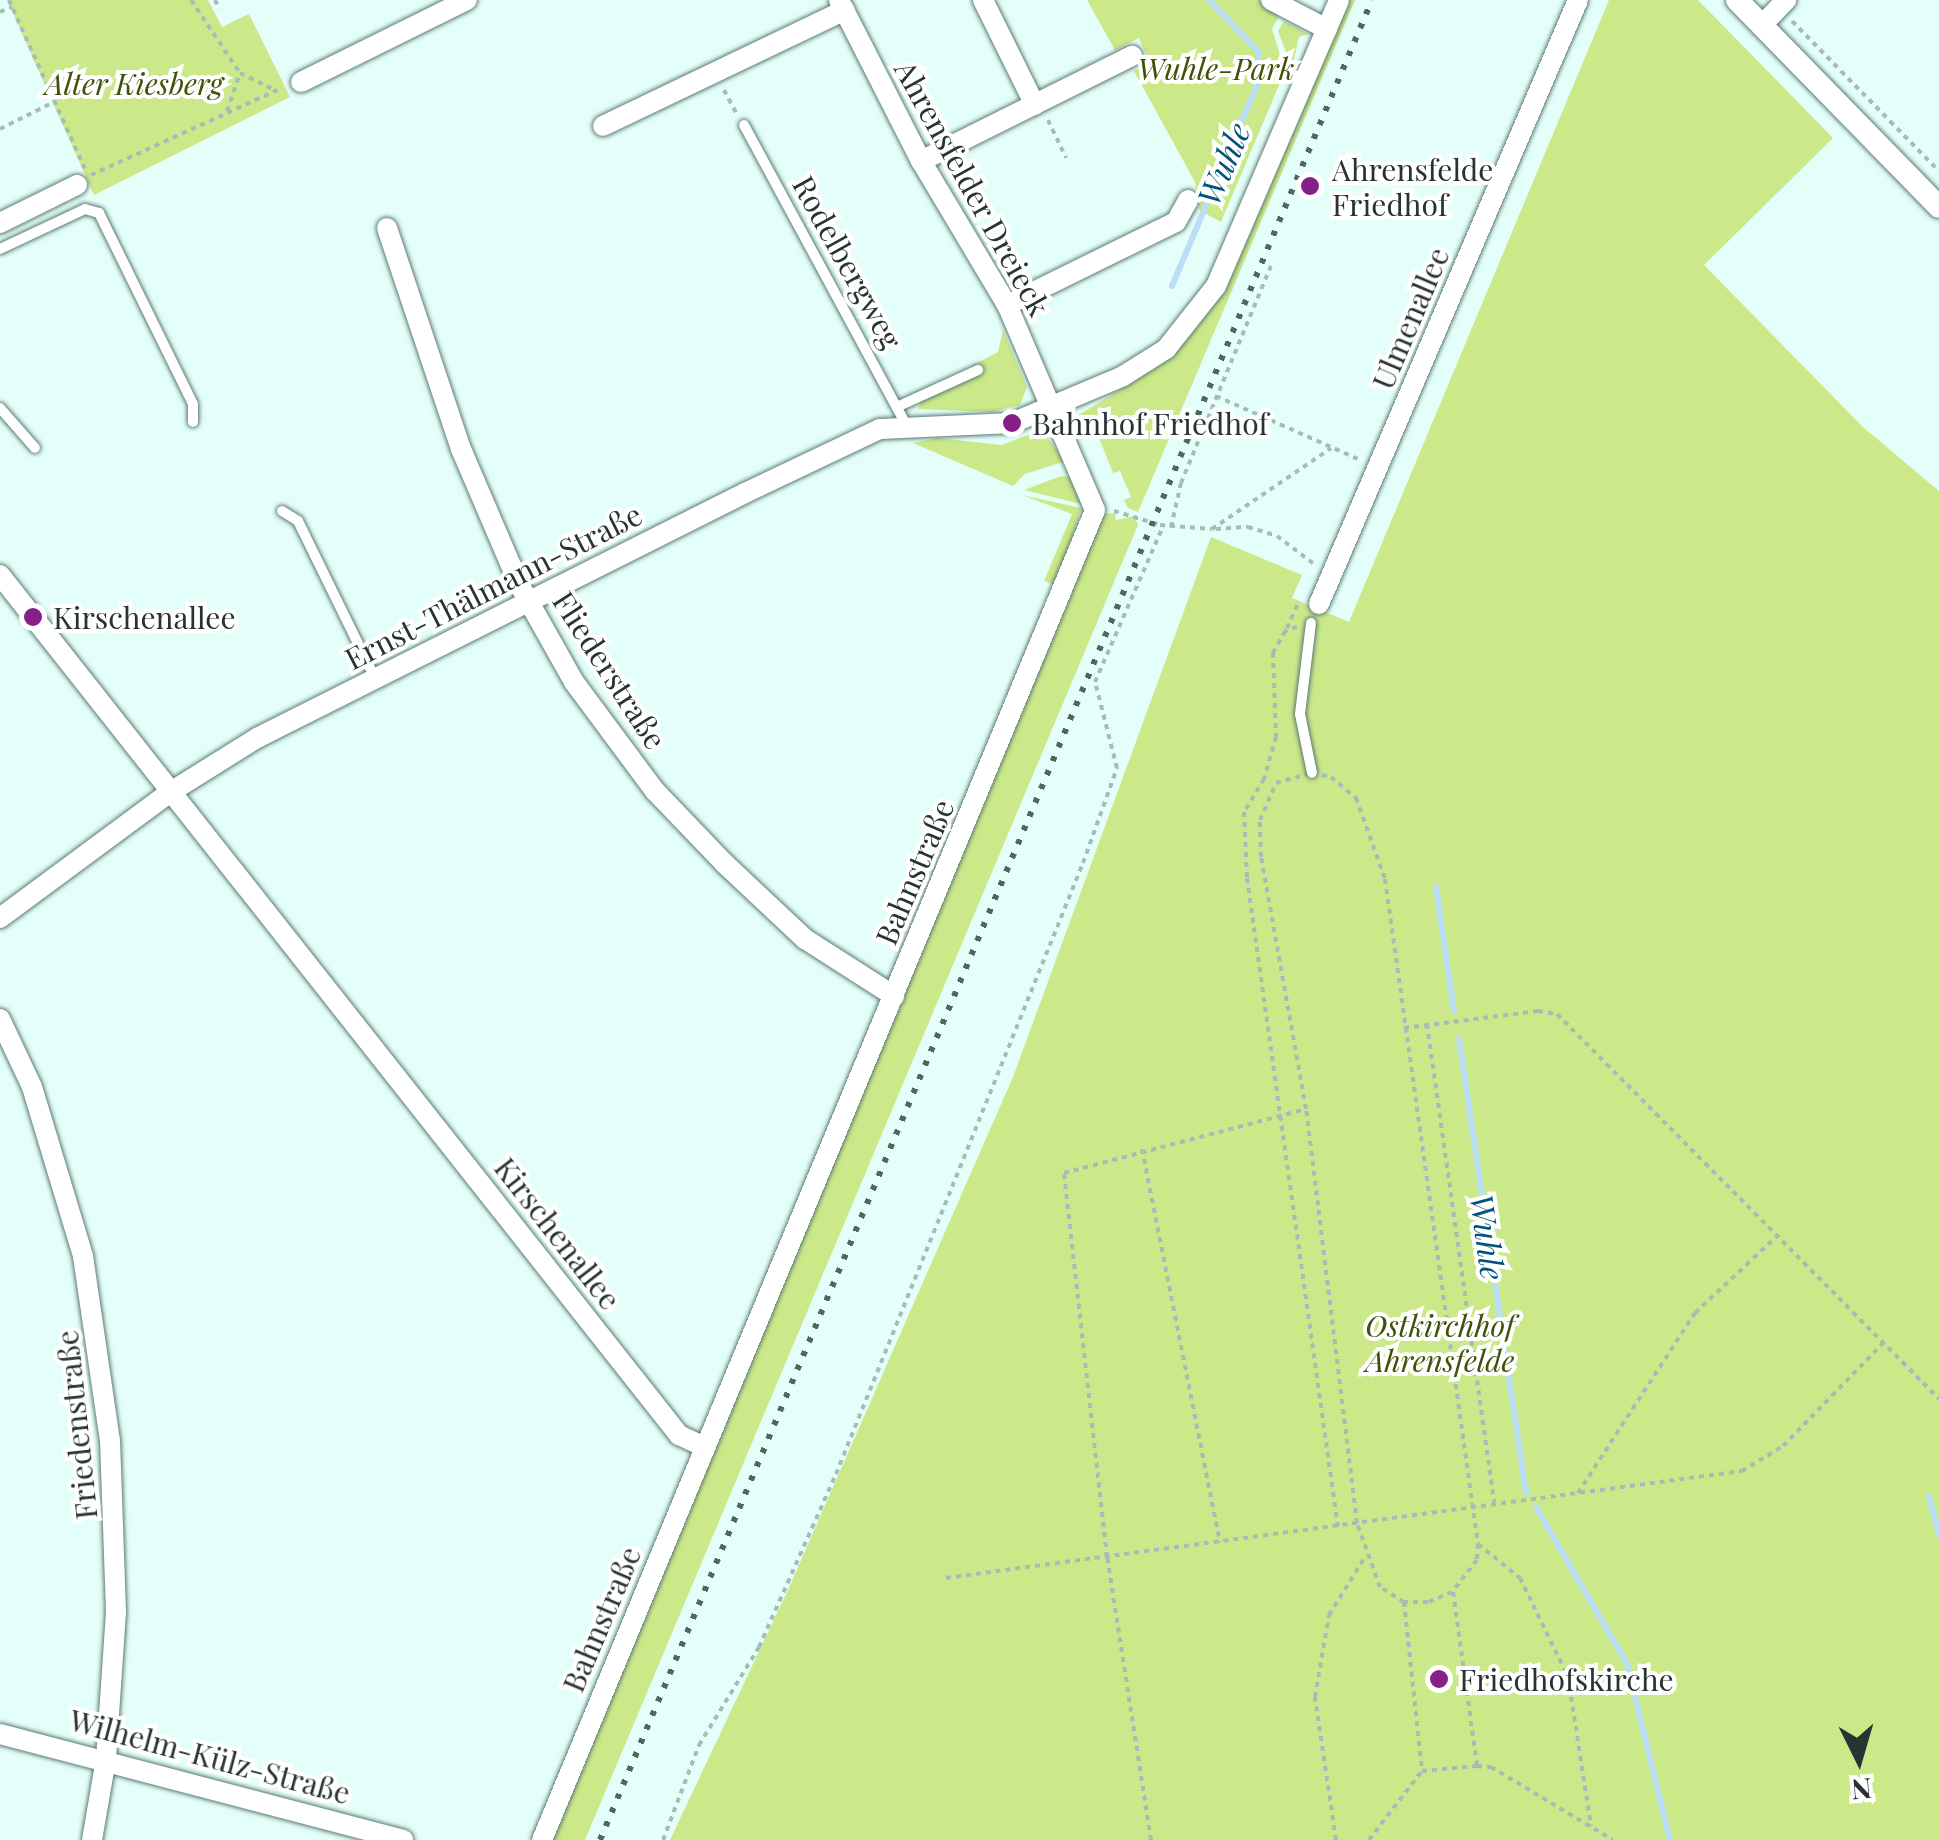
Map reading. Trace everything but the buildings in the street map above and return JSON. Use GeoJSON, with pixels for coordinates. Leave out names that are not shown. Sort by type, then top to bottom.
{"type":"FeatureCollection","features":[{"type":"Feature","properties":{"kind":"street"},"geometry":{"type":"LineString","coordinates":[[301,82],[468,0]]}},
{"type":"Feature","properties":{"kind":"street"},"geometry":{"type":"LineString","coordinates":[[983,0],[1037,104]]}},
{"type":"Feature","properties":{"kind":"street"},"geometry":{"type":"LineString","coordinates":[[1270,0],[1327,30]]}},
{"type":"Feature","properties":{"kind":"street"},"geometry":{"type":"LineString","coordinates":[[1052,406],[1123,376],[1166,349],[1193,320],[1216,286],[1339,0]]}},
{"type":"Feature","properties":{"kind":"street","name":"Ulmenallee"},"geometry":{"type":"LineString","coordinates":[[1315,613],[1578,0]]}},
{"type":"Feature","properties":{"kind":"street"},"geometry":{"type":"LineString","coordinates":[[1738,0],[1776,11],[1939,206]]}},
{"type":"Feature","properties":{"kind":"street"},"geometry":{"type":"LineString","coordinates":[[603,126],[714,74],[842,5]]}},
{"type":"Feature","properties":{"kind":"street","name":"Ahrensfelder Dreieck"},"geometry":{"type":"LineString","coordinates":[[842,5],[921,161],[1007,305],[1052,406]]}},
{"type":"Feature","properties":{"kind":"street"},"geometry":{"type":"LineString","coordinates":[[921,161],[1132,56]]}},
{"type":"Feature","properties":{"kind":"street"},"geometry":{"type":"LineString","coordinates":[[0,223],[83,180]]}},
{"type":"Feature","properties":{"kind":"street"},"geometry":{"type":"LineString","coordinates":[[1007,305],[1176,222],[1188,200]]}},
{"type":"Feature","properties":{"kind":"street","name":"Fliederstraße"},"geometry":{"type":"LineString","coordinates":[[386,228],[436,390],[528,602],[574,682],[655,791],[805,939],[894,996]]}},
{"type":"Feature","properties":{"kind":"street","name":"Ernst-Thälmann-Straße"},"geometry":{"type":"LineString","coordinates":[[0,918],[170,792],[375,678],[902,415],[989,427],[1052,406]]}},
{"type":"Feature","properties":{"kind":"street","name":"Bahnstraße"},"geometry":{"type":"LineString","coordinates":[[542,1840],[1092,530],[1093,498],[1052,406]]}},
{"type":"Feature","properties":{"kind":"street","name":"Kirschenallee"},"geometry":{"type":"LineString","coordinates":[[0,575],[680,1435],[705,1447]]}},
{"type":"Feature","properties":{"kind":"street","name":"Friedenstraße"},"geometry":{"type":"LineString","coordinates":[[0,1019],[32,1087],[57,1165],[100,1344],[118,1515],[106,1759],[92,1840]]}},
{"type":"Feature","properties":{"kind":"street","name":"Wilhelm-Külz-Straße"},"geometry":{"type":"LineString","coordinates":[[0,1734],[404,1840]]}},
{"type":"Feature","properties":{"kind":"lane","name":"Rodelbergweg"},"geometry":{"type":"LineString","coordinates":[[744,125],[902,415]]}},
{"type":"Feature","properties":{"kind":"lane"},"geometry":{"type":"LineString","coordinates":[[0,249],[85,209],[99,213],[193,404],[193,422]]}},
{"type":"Feature","properties":{"kind":"lane"},"geometry":{"type":"LineString","coordinates":[[902,415],[978,370]]}},
{"type":"Feature","properties":{"kind":"lane"},"geometry":{"type":"LineString","coordinates":[[0,408],[35,448]]}},
{"type":"Feature","properties":{"kind":"lane"},"geometry":{"type":"LineString","coordinates":[[282,511],[298,521],[375,678]]}},
{"type":"Feature","properties":{"kind":"lane"},"geometry":{"type":"LineString","coordinates":[[1312,773],[1300,714],[1315,613]]}},
{"type":"Feature","properties":{"kind":"path"},"geometry":{"type":"LineString","coordinates":[[9,0],[83,180],[301,82]]}},
{"type":"Feature","properties":{"kind":"path"},"geometry":{"type":"LineString","coordinates":[[191,0],[240,73],[276,90]]}},
{"type":"Feature","properties":{"kind":"path"},"geometry":{"type":"LineString","coordinates":[[215,0],[219,9]]}},
{"type":"Feature","properties":{"kind":"path"},"geometry":{"type":"LineString","coordinates":[[0,12],[12,7]]}},
{"type":"Feature","properties":{"kind":"path"},"geometry":{"type":"LineString","coordinates":[[1776,11],[1939,171]]}},
{"type":"Feature","properties":{"kind":"path"},"geometry":{"type":"LineString","coordinates":[[226,113],[240,73]]}},
{"type":"Feature","properties":{"kind":"path"},"geometry":{"type":"LineString","coordinates":[[714,74],[744,125]]}},
{"type":"Feature","properties":{"kind":"path"},"geometry":{"type":"LineString","coordinates":[[0,129],[52,103]]}},
{"type":"Feature","properties":{"kind":"path"},"geometry":{"type":"LineString","coordinates":[[1037,104],[1066,158]]}},
{"type":"Feature","properties":{"kind":"path"},"geometry":{"type":"LineString","coordinates":[[1171,527],[1216,396],[1272,266]]}},
{"type":"Feature","properties":{"kind":"path"},"geometry":{"type":"LineString","coordinates":[[1216,396],[1378,468]]}},
{"type":"Feature","properties":{"kind":"path"},"geometry":{"type":"LineString","coordinates":[[1212,529],[1331,448]]}},
{"type":"Feature","properties":{"kind":"path"},"geometry":{"type":"LineString","coordinates":[[1126,510],[1163,526],[1248,527],[1277,536],[1315,562]]}},
{"type":"Feature","properties":{"kind":"path"},"geometry":{"type":"LineString","coordinates":[[663,1840],[699,1745],[759,1647],[836,1474],[1083,862],[1117,768],[1095,682],[1163,526]]}},
{"type":"Feature","properties":{"kind":"path"},"geometry":{"type":"LineString","coordinates":[[1285,631],[1315,613]]}},
{"type":"Feature","properties":{"kind":"path"},"geometry":{"type":"LineString","coordinates":[[1293,616],[1273,653],[1276,737],[1264,779],[1244,812],[1247,878],[1338,1526]]}},
{"type":"Feature","properties":{"kind":"path"},"geometry":{"type":"LineString","coordinates":[[1312,773],[1331,777],[1356,798],[1375,842],[1404,1028],[1469,1507],[1478,1544],[1477,1560],[1452,1592],[1428,1602],[1404,1602],[1380,1588],[1365,1557],[1357,1523],[1306,1109],[1260,820],[1276,783],[1312,773]]}},
{"type":"Feature","properties":{"kind":"path"},"geometry":{"type":"LineString","coordinates":[[1404,1028],[1538,1011],[1557,1014],[1939,1400]]}},
{"type":"Feature","properties":{"kind":"path"},"geometry":{"type":"LineString","coordinates":[[1426,1024],[1495,1504]]}},
{"type":"Feature","properties":{"kind":"path"},"geometry":{"type":"LineString","coordinates":[[1151,1840],[1107,1557],[1064,1174],[1142,1149],[1306,1109]]}},
{"type":"Feature","properties":{"kind":"path"},"geometry":{"type":"LineString","coordinates":[[1142,1149],[1220,1542]]}},
{"type":"Feature","properties":{"kind":"path"},"geometry":{"type":"LineString","coordinates":[[1578,1493],[1696,1313],[1777,1236]]}},
{"type":"Feature","properties":{"kind":"path"},"geometry":{"type":"LineString","coordinates":[[946,1578],[1742,1471],[1783,1446],[1884,1342]]}},
{"type":"Feature","properties":{"kind":"path"},"geometry":{"type":"LineString","coordinates":[[1478,1544],[1520,1578],[1568,1677],[1591,1826]]}},
{"type":"Feature","properties":{"kind":"path"},"geometry":{"type":"LineString","coordinates":[[1336,1840],[1315,1697],[1328,1615],[1365,1557]]}},
{"type":"Feature","properties":{"kind":"path"},"geometry":{"type":"LineString","coordinates":[[1452,1592],[1478,1766]]}},
{"type":"Feature","properties":{"kind":"path"},"geometry":{"type":"LineString","coordinates":[[1369,1840],[1422,1771],[1404,1602]]}},
{"type":"Feature","properties":{"kind":"path"},"geometry":{"type":"LineString","coordinates":[[1422,1771],[1491,1767],[1614,1840]]}},
{"type":"Feature","properties":{"kind":"green space","name":"Alter Kiesberg"},"geometry":{"type":"Polygon","coordinates":[[[7,0],[208,0],[222,27],[249,14],[290,97],[94,195],[7,0]]]}},
{"type":"Feature","properties":{"kind":"green space","name":"Wuhle-Park"},"geometry":{"type":"Polygon","coordinates":[[[1087,0],[1259,0],[1279,16],[1272,29],[1285,71],[1221,222],[1199,210],[1195,182],[1134,71],[1150,63],[1139,38],[1115,50],[1087,0]]]}},
{"type":"Feature","properties":{"kind":"green space"},"geometry":{"type":"Polygon","coordinates":[[[1345,0],[1355,0],[1138,512],[1128,508],[1124,500],[1131,497],[1120,471],[1113,473],[1099,438],[1084,431],[1077,416],[1164,363],[1214,304],[1345,0]]]}},
{"type":"Feature","properties":{"kind":"green space","name":"Ostkirchhof Ahrensfelde"},"geometry":{"type":"Polygon","coordinates":[[[1609,0],[1698,0],[1833,138],[1704,265],[1863,427],[1939,491],[1939,1840],[670,1840],[787,1592],[1013,1077],[1211,537],[1302,575],[1292,598],[1349,622],[1609,0]]]}},
{"type":"Feature","properties":{"kind":"green space"},"geometry":{"type":"Polygon","coordinates":[[[1284,21],[1308,34],[1299,37],[1292,68],[1278,31],[1284,21]]]}},
{"type":"Feature","properties":{"kind":"green space"},"geometry":{"type":"Polygon","coordinates":[[[1003,330],[1027,387],[1020,405],[992,412],[918,409],[922,399],[983,372],[971,366],[998,352],[1003,330]]]}},
{"type":"Feature","properties":{"kind":"green space"},"geometry":{"type":"Polygon","coordinates":[[[1041,430],[1066,461],[1025,474],[1013,486],[913,443],[938,438],[1002,445],[1041,430]]]}},
{"type":"Feature","properties":{"kind":"green space"},"geometry":{"type":"Polygon","coordinates":[[[1061,476],[1074,477],[1081,504],[1024,490],[1061,476]]]}},
{"type":"Feature","properties":{"kind":"green space"},"geometry":{"type":"Polygon","coordinates":[[[1022,495],[1081,508],[1057,586],[1044,581],[1072,514],[1022,495]]]}},
{"type":"Feature","properties":{"kind":"green space"},"geometry":{"type":"Polygon","coordinates":[[[1115,513],[1116,520],[1134,516],[1138,525],[585,1840],[550,1840],[1104,514],[1115,513]]]}},
{"type":"Feature","properties":{"kind":"waterway","name":"Wuhle"},"geometry":{"type":"LineString","coordinates":[[1172,286],[1261,75],[1258,51],[1209,0]]}},
{"type":"Feature","properties":{"kind":"waterway","name":"Wuhle"},"geometry":{"type":"LineString","coordinates":[[1436,887],[1454,1011]]}},
{"type":"Feature","properties":{"kind":"waterway","name":"Wuhle"},"geometry":{"type":"LineString","coordinates":[[1459,1039],[1526,1493]]}},
{"type":"Feature","properties":{"kind":"waterway"},"geometry":{"type":"LineString","coordinates":[[1929,1497],[1939,1535]]}},
{"type":"Feature","properties":{"kind":"waterway","name":"Wuhle"},"geometry":{"type":"LineString","coordinates":[[1536,1507],[1627,1664],[1670,1840]]}},
{"type":"Feature","properties":{"kind":"railway"},"geometry":{"type":"LineString","coordinates":[[600,1840],[1372,0]]}},
{"type":"Feature","properties":{"kind":"place","name":"Ahrensfelde Friedhof"},"geometry":{"type":"Point","coordinates":[1310,186]}},
{"type":"Feature","properties":{"kind":"place","name":"Bahnhof Friedhof"},"geometry":{"type":"Point","coordinates":[1012,423]}},
{"type":"Feature","properties":{"kind":"place","name":"Kirschenallee"},"geometry":{"type":"Point","coordinates":[33,617]}},
{"type":"Feature","properties":{"kind":"place","name":"Friedhofskirche"},"geometry":{"type":"Point","coordinates":[1439,1679]}}]}
